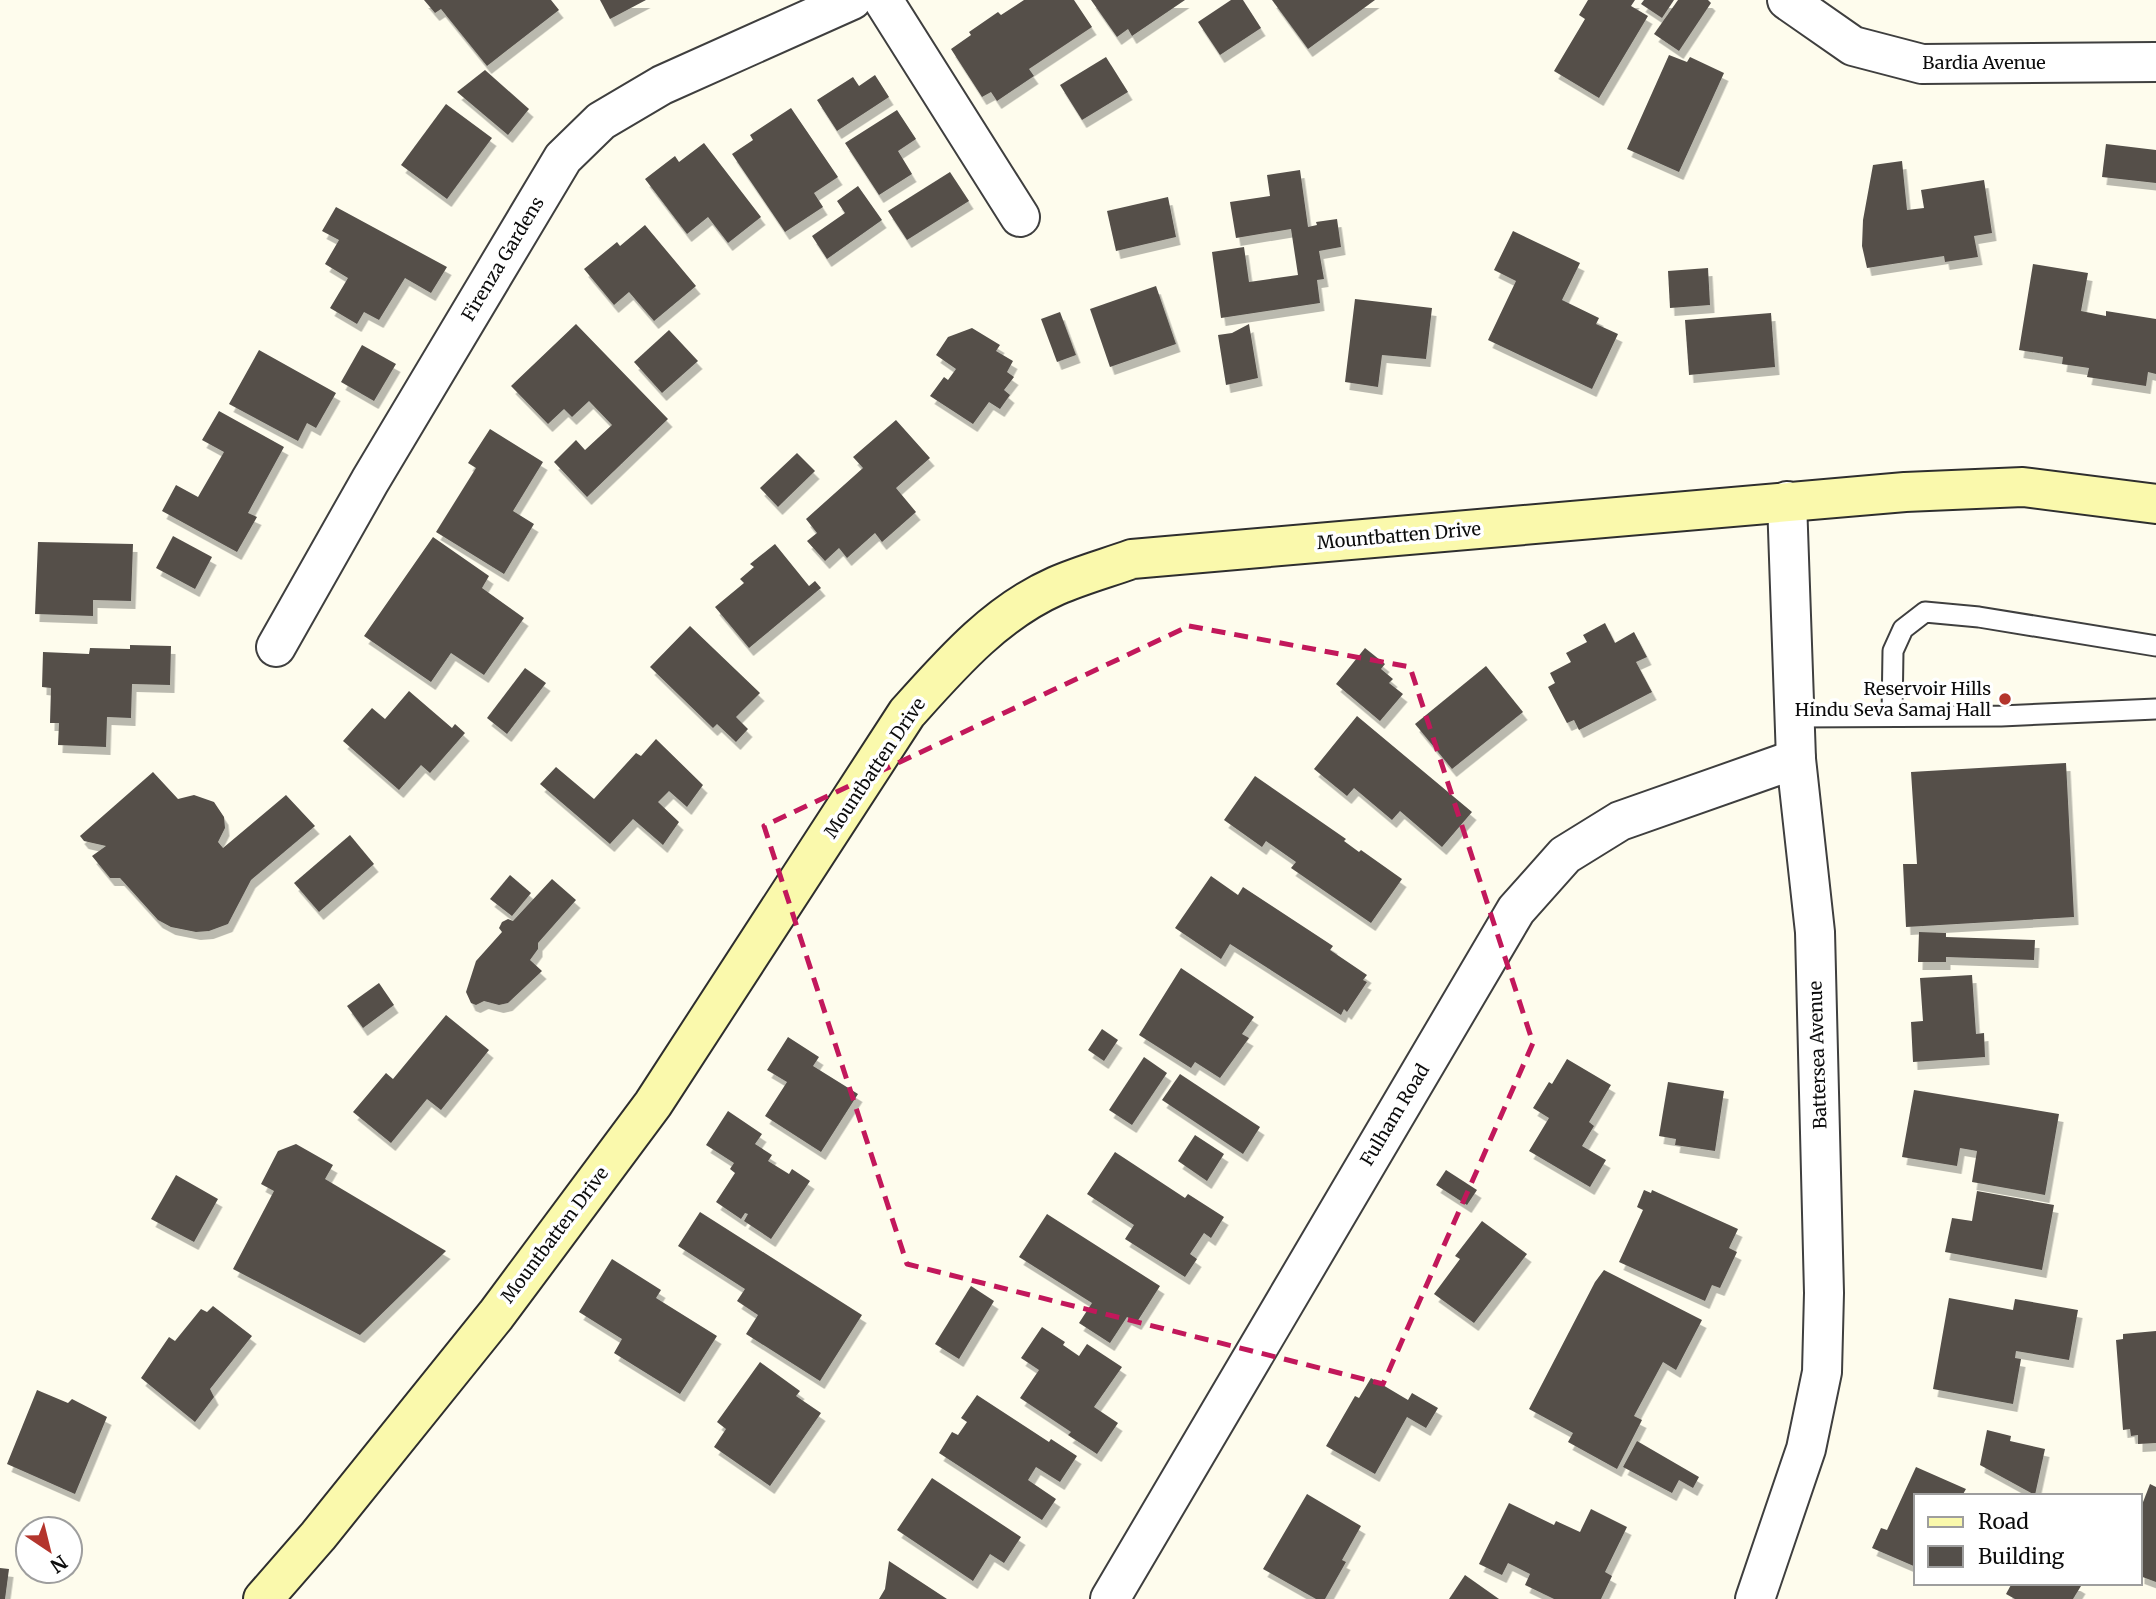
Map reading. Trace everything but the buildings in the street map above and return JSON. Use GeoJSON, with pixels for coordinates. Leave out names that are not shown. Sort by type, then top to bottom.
{"type":"FeatureCollection","features":[{"type":"Feature","properties":{"kind":"main road","name":"Mountbatten Drive"},"geometry":{"type":"LineString","coordinates":[[263,1599],[318,1536],[496,1315],[653,1104],[907,713],[986,630],[1056,586],[1132,559],[1905,492],[2023,488],[2156,504]]}},
{"type":"Feature","properties":{"kind":"street","name":"Firenza Gardens"},"geometry":{"type":"LineString","coordinates":[[276,646],[377,469],[563,158],[601,121],[662,85],[852,0]]}},
{"type":"Feature","properties":{"kind":"street"},"geometry":{"type":"LineString","coordinates":[[883,0],[1020,217]]}},
{"type":"Feature","properties":{"kind":"street","name":"Bardia Avenue"},"geometry":{"type":"LineString","coordinates":[[1787,0],[1853,46],[1922,64],[2156,62]]}},
{"type":"Feature","properties":{"kind":"street","name":"Battersea Avenue"},"geometry":{"type":"LineString","coordinates":[[1755,1599],[1806,1449],[1822,1372],[1824,1293],[1815,932],[1796,759],[1787,501]]}},
{"type":"Feature","properties":{"kind":"street","name":"Fulham Road"},"geometry":{"type":"LineString","coordinates":[[1110,1599],[1516,910],[1565,855],[1620,821],[1796,759]]}},
{"type":"Feature","properties":{"kind":"lane"},"geometry":{"type":"LineString","coordinates":[[1892,716],[1893,651],[1903,629],[1925,612],[1979,617],[2156,646]]}},
{"type":"Feature","properties":{"kind":"lane"},"geometry":{"type":"LineString","coordinates":[[1794,717],[2001,716],[2156,709]]}},
{"type":"Feature","properties":{"kind":"highlighted area"},"geometry":{"type":"Polygon","coordinates":[[[1189,626],[1410,667],[1533,1043],[1383,1384],[907,1264],[764,826],[1189,626]]]}},
{"type":"Feature","properties":{"kind":"place","name":"Reservoir Hills Hindu Seva Samaj Hall"},"geometry":{"type":"Point","coordinates":[2005,699]}}]}
